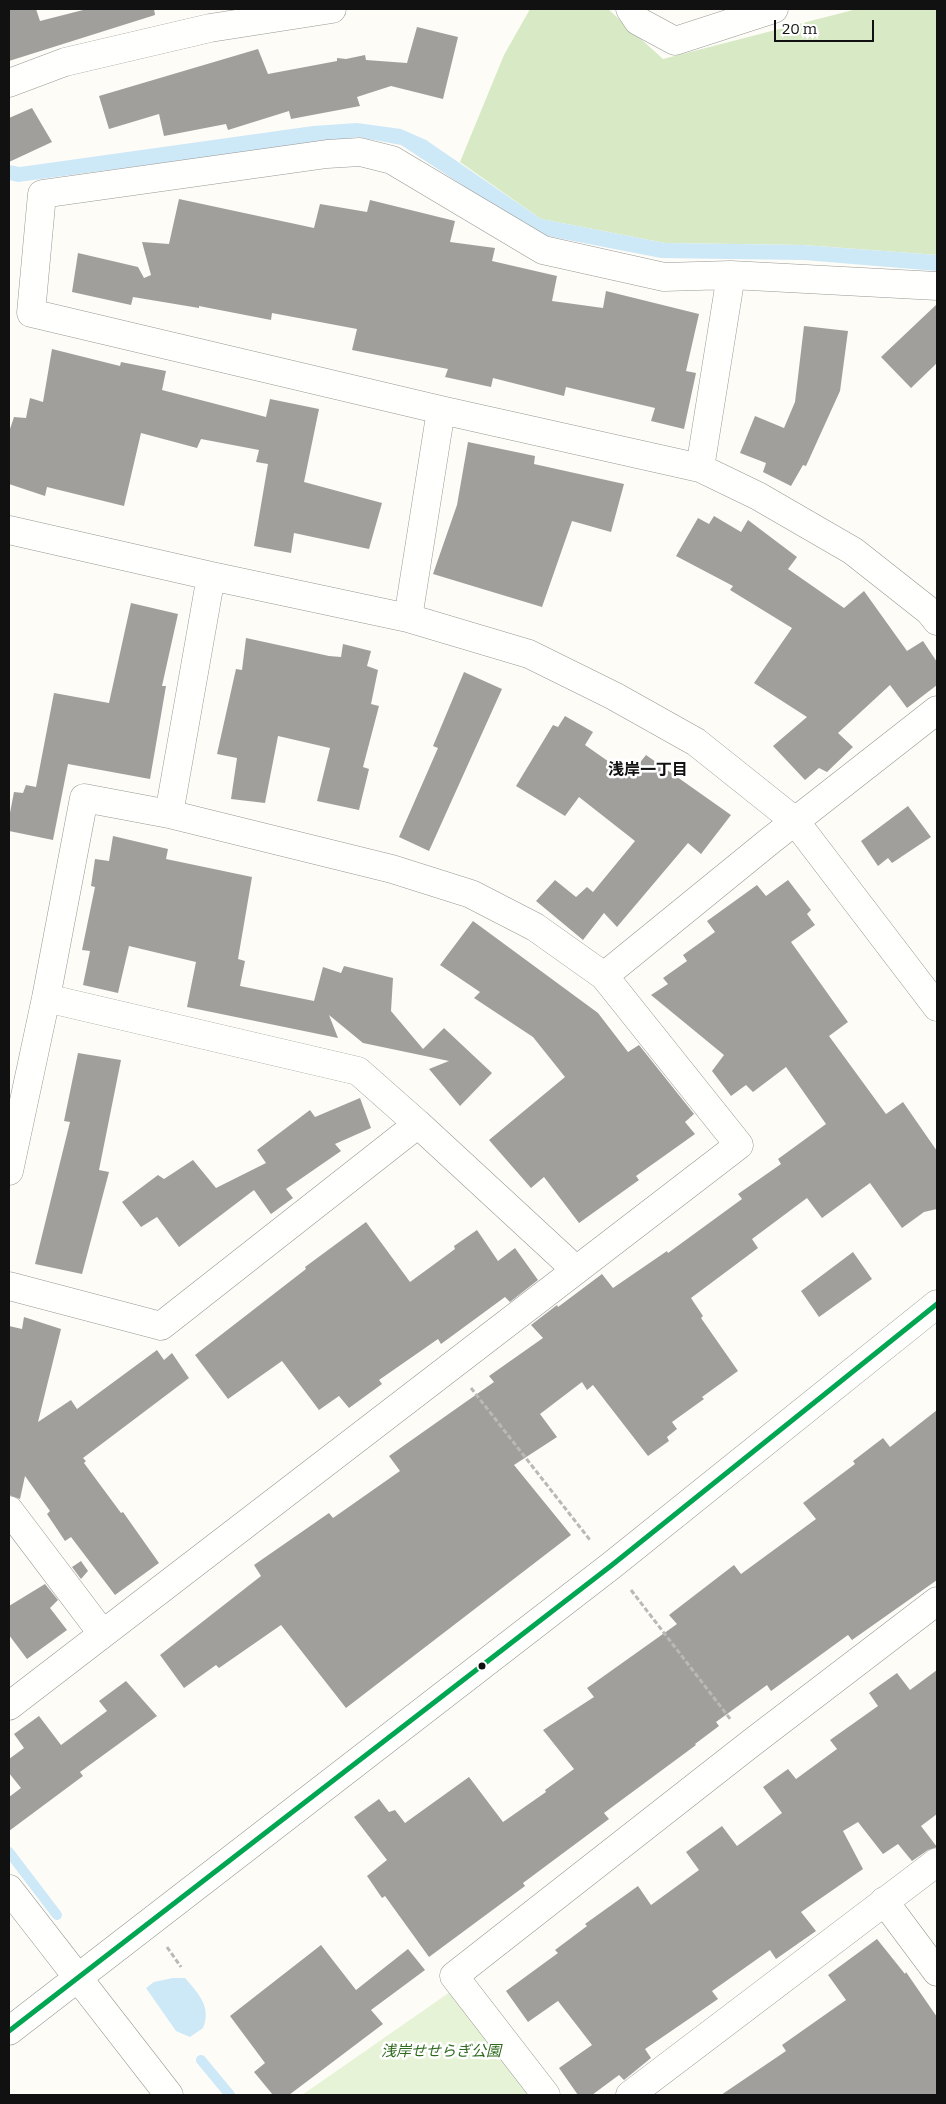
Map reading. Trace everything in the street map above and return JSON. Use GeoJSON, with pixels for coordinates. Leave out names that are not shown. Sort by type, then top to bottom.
{"type":"FeatureCollection","features":[{"type":"Feature","properties":{"kind":"street"},"geometry":{"type":"LineString","coordinates":[[9,83],[65,62],[210,28],[332,9]]}},
{"type":"Feature","properties":{"kind":"street"},"geometry":{"type":"LineString","coordinates":[[630,9],[638,21],[674,40],[774,9]]}},
{"type":"Feature","properties":{"kind":"street"},"geometry":{"type":"LineString","coordinates":[[937,286],[731,275],[664,277],[543,250],[392,160],[360,152],[327,154],[42,194],[32,313],[441,410],[700,468],[758,496],[853,551],[929,611],[937,621]]}},
{"type":"Feature","properties":{"kind":"street"},"geometry":{"type":"LineString","coordinates":[[700,468],[731,275]]}},
{"type":"Feature","properties":{"kind":"street"},"geometry":{"type":"LineString","coordinates":[[408,618],[441,410]]}},
{"type":"Feature","properties":{"kind":"street"},"geometry":{"type":"LineString","coordinates":[[9,530],[408,618],[529,654],[614,696],[696,742],[795,821],[937,1006]]}},
{"type":"Feature","properties":{"kind":"street"},"geometry":{"type":"LineString","coordinates":[[169,814],[211,576]]}},
{"type":"Feature","properties":{"kind":"street"},"geometry":{"type":"LineString","coordinates":[[604,976],[795,821],[937,710]]}},
{"type":"Feature","properties":{"kind":"street"},"geometry":{"type":"LineString","coordinates":[[9,1171],[12,1141],[46,998],[84,798],[169,814],[392,868],[471,894],[535,926],[604,976],[739,1145],[454,1366],[102,1633],[9,1706]]}},
{"type":"Feature","properties":{"kind":"street"},"geometry":{"type":"LineString","coordinates":[[46,998],[358,1072],[418,1124],[576,1270]]}},
{"type":"Feature","properties":{"kind":"street"},"geometry":{"type":"LineString","coordinates":[[9,1286],[161,1326],[418,1124]]}},
{"type":"Feature","properties":{"kind":"street"},"geometry":{"type":"LineString","coordinates":[[9,2031],[612,1565],[937,1304]]}},
{"type":"Feature","properties":{"kind":"street"},"geometry":{"type":"LineString","coordinates":[[9,1510],[102,1633]]}},
{"type":"Feature","properties":{"kind":"street"},"geometry":{"type":"LineString","coordinates":[[546,2095],[454,1976],[750,1744],[937,1601]]}},
{"type":"Feature","properties":{"kind":"street"},"geometry":{"type":"LineString","coordinates":[[630,2095],[937,1862]]}},
{"type":"Feature","properties":{"kind":"street"},"geometry":{"type":"LineString","coordinates":[[9,1889],[169,2095]]}},
{"type":"Feature","properties":{"kind":"street"},"geometry":{"type":"LineString","coordinates":[[884,1901],[937,1972]]}},
{"type":"Feature","properties":{"kind":"path"},"geometry":{"type":"LineString","coordinates":[[454,1366],[590,1540]]}},
{"type":"Feature","properties":{"kind":"path"},"geometry":{"type":"LineString","coordinates":[[630,1589],[750,1744]]}},
{"type":"Feature","properties":{"kind":"path"},"geometry":{"type":"LineString","coordinates":[[166,1947],[181,1967]]}},
{"type":"Feature","properties":{"kind":"green space"},"geometry":{"type":"Polygon","coordinates":[[[530,9],[608,9],[663,59],[857,9],[937,9],[937,255],[803,245],[665,243],[541,219],[460,162],[504,55],[530,9]]]}},
{"type":"Feature","properties":{"kind":"green space","name":"浅岸せせらぎ公園"},"geometry":{"type":"Polygon","coordinates":[[[450,1992],[529,2095],[302,2095],[450,1992]]]}},
{"type":"Feature","properties":{"kind":"water"},"geometry":{"type":"Polygon","coordinates":[[[357,123],[401,129],[426,140],[541,219],[665,243],[803,245],[937,255],[937,271],[804,260],[661,258],[537,234],[401,145],[358,137],[18,182],[9,180],[9,165],[20,167],[313,126],[357,123]]]}},
{"type":"Feature","properties":{"kind":"water"},"geometry":{"type":"Polygon","coordinates":[[[173,1978],[185,1978],[199,1995],[205,2007],[206,2013],[203,2028],[190,2037],[176,2031],[146,1988],[154,1982],[173,1978]]]}},
{"type":"Feature","properties":{"kind":"building"},"geometry":{"type":"Polygon","coordinates":[[[9,9],[36,9],[40,21],[87,9],[154,9],[155,15],[9,61],[9,9]]]}},
{"type":"Feature","properties":{"kind":"building"},"geometry":{"type":"Polygon","coordinates":[[[417,27],[458,37],[443,99],[391,86],[357,97],[360,106],[291,119],[289,111],[228,130],[226,124],[164,136],[159,114],[109,129],[99,96],[258,49],[268,74],[337,61],[337,58],[346,59],[365,55],[366,60],[407,63],[417,27]]]}},
{"type":"Feature","properties":{"kind":"building"},"geometry":{"type":"Polygon","coordinates":[[[32,108],[52,142],[9,162],[9,118],[32,108]]]}},
{"type":"Feature","properties":{"kind":"building"},"geometry":{"type":"Polygon","coordinates":[[[179,199],[314,228],[320,204],[367,212],[370,200],[455,221],[450,242],[495,248],[492,261],[557,276],[552,301],[603,308],[606,291],[699,314],[686,371],[696,373],[684,429],[651,421],[655,408],[566,387],[564,396],[493,378],[491,387],[445,377],[448,369],[352,350],[357,329],[272,313],[271,320],[199,306],[199,308],[133,297],[131,305],[72,292],[78,253],[138,267],[144,278],[151,275],[142,242],[169,244],[179,199]]]}},
{"type":"Feature","properties":{"kind":"building"},"geometry":{"type":"Polygon","coordinates":[[[937,304],[937,363],[911,388],[881,357],[937,304]]]}},
{"type":"Feature","properties":{"kind":"building"},"geometry":{"type":"Polygon","coordinates":[[[804,326],[848,331],[840,391],[806,466],[803,465],[791,486],[763,472],[766,463],[740,453],[755,416],[784,428],[795,402],[804,326]]]}},
{"type":"Feature","properties":{"kind":"building"},"geometry":{"type":"Polygon","coordinates":[[[52,349],[120,366],[121,362],[166,371],[162,390],[266,417],[270,399],[319,409],[304,482],[382,503],[369,549],[294,533],[291,553],[254,546],[268,464],[256,462],[259,450],[201,439],[197,448],[141,433],[124,506],[47,487],[45,496],[9,484],[9,432],[14,417],[26,418],[30,398],[43,402],[52,349]]]}},
{"type":"Feature","properties":{"kind":"building"},"geometry":{"type":"Polygon","coordinates":[[[468,442],[535,456],[534,464],[624,484],[611,532],[572,521],[542,607],[433,574],[457,505],[468,442]]]}},
{"type":"Feature","properties":{"kind":"building"},"geometry":{"type":"Polygon","coordinates":[[[714,516],[741,532],[748,520],[797,557],[788,569],[844,608],[864,591],[907,651],[923,641],[937,662],[937,685],[907,708],[890,685],[838,733],[853,747],[827,772],[819,768],[805,780],[773,746],[807,717],[754,683],[792,628],[730,590],[733,586],[676,556],[698,518],[709,524],[714,516]]]}},
{"type":"Feature","properties":{"kind":"building"},"geometry":{"type":"Polygon","coordinates":[[[131,603],[178,614],[162,686],[166,686],[150,779],[68,764],[53,840],[9,831],[9,818],[14,792],[23,793],[26,785],[36,787],[54,693],[109,703],[131,603]]]}},
{"type":"Feature","properties":{"kind":"building"},"geometry":{"type":"Polygon","coordinates":[[[246,638],[329,656],[341,657],[343,644],[371,651],[367,666],[378,670],[371,704],[379,706],[363,767],[369,769],[359,810],[317,801],[330,748],[278,736],[265,803],[231,799],[237,758],[217,754],[236,669],[242,670],[246,638]]]}},
{"type":"Feature","properties":{"kind":"building"},"geometry":{"type":"Polygon","coordinates":[[[464,672],[502,689],[429,851],[399,837],[438,748],[433,746],[464,672]]]}},
{"type":"Feature","properties":{"kind":"building"},"geometry":{"type":"Polygon","coordinates":[[[565,716],[593,732],[585,745],[629,776],[646,755],[731,815],[701,854],[688,843],[617,927],[604,913],[583,940],[536,901],[555,880],[576,897],[587,887],[593,892],[635,841],[579,797],[565,816],[516,786],[553,725],[558,727],[565,716]]]}},
{"type":"Feature","properties":{"kind":"building"},"geometry":{"type":"Polygon","coordinates":[[[908,806],[931,837],[892,863],[888,858],[878,866],[861,841],[908,806]]]}},
{"type":"Feature","properties":{"kind":"building"},"geometry":{"type":"Polygon","coordinates":[[[113,836],[168,849],[166,859],[252,877],[238,959],[245,961],[240,986],[314,1001],[323,967],[341,973],[344,966],[393,978],[391,1011],[423,1049],[444,1028],[492,1073],[460,1106],[429,1069],[449,1061],[363,1043],[329,1015],[338,1038],[187,1007],[196,962],[129,946],[118,993],[83,985],[90,951],[82,950],[95,887],[91,886],[95,859],[109,861],[113,836]]]}},
{"type":"Feature","properties":{"kind":"building"},"geometry":{"type":"Polygon","coordinates":[[[788,880],[811,910],[807,914],[815,925],[791,942],[848,1022],[829,1036],[886,1114],[903,1102],[937,1151],[937,1209],[924,1212],[902,1228],[870,1183],[822,1218],[807,1198],[752,1239],[758,1248],[691,1298],[703,1316],[701,1318],[738,1371],[672,1422],[677,1429],[667,1437],[669,1441],[648,1456],[593,1385],[587,1390],[582,1382],[540,1414],[557,1437],[514,1465],[571,1535],[346,1708],[281,1625],[219,1668],[216,1665],[184,1688],[160,1655],[261,1576],[254,1565],[329,1513],[333,1518],[400,1471],[389,1456],[494,1382],[489,1376],[543,1338],[531,1325],[602,1274],[613,1288],[667,1251],[668,1253],[742,1199],[738,1194],[781,1164],[778,1159],[826,1124],[786,1067],[753,1092],[746,1085],[731,1096],[712,1071],[724,1055],[651,995],[668,984],[663,978],[687,961],[683,955],[715,932],[707,921],[757,885],[766,896],[788,880]]]}},
{"type":"Feature","properties":{"kind":"building"},"geometry":{"type":"Polygon","coordinates":[[[473,921],[598,1013],[628,1052],[639,1045],[694,1114],[685,1122],[695,1134],[636,1176],[639,1180],[579,1223],[544,1177],[531,1188],[489,1140],[565,1077],[533,1037],[474,998],[480,992],[440,965],[473,921]]]}},
{"type":"Feature","properties":{"kind":"building"},"geometry":{"type":"Polygon","coordinates":[[[78,1053],[121,1060],[99,1170],[109,1172],[82,1274],[35,1264],[70,1122],[64,1121],[78,1053]]]}},
{"type":"Feature","properties":{"kind":"building"},"geometry":{"type":"Polygon","coordinates":[[[360,1098],[371,1128],[335,1144],[341,1151],[286,1189],[293,1198],[271,1214],[254,1190],[179,1247],[157,1217],[141,1227],[122,1202],[158,1175],[164,1179],[193,1160],[216,1188],[266,1163],[257,1150],[310,1110],[315,1117],[360,1098]]]}},
{"type":"Feature","properties":{"kind":"building"},"geometry":{"type":"Polygon","coordinates":[[[366,1222],[410,1282],[455,1249],[454,1246],[477,1230],[498,1261],[515,1248],[538,1280],[510,1302],[505,1297],[441,1344],[438,1339],[379,1380],[382,1384],[349,1408],[339,1396],[319,1410],[282,1361],[228,1399],[195,1355],[306,1269],[305,1267],[366,1222]]]}},
{"type":"Feature","properties":{"kind":"building"},"geometry":{"type":"Polygon","coordinates":[[[853,1252],[872,1279],[819,1317],[801,1291],[853,1252]]]}},
{"type":"Feature","properties":{"kind":"building"},"geometry":{"type":"Polygon","coordinates":[[[24,1317],[61,1329],[38,1422],[71,1400],[77,1409],[157,1350],[164,1360],[172,1353],[189,1378],[83,1458],[86,1461],[84,1463],[121,1513],[123,1512],[159,1563],[115,1595],[71,1537],[65,1541],[47,1514],[50,1511],[25,1476],[20,1499],[9,1495],[9,1326],[22,1329],[24,1317]]]}},
{"type":"Feature","properties":{"kind":"building"},"geometry":{"type":"Polygon","coordinates":[[[937,1410],[937,1580],[852,1640],[848,1635],[771,1691],[767,1685],[716,1722],[719,1726],[696,1745],[604,1813],[609,1819],[523,1883],[525,1886],[429,1957],[385,1896],[382,1898],[367,1876],[387,1860],[354,1817],[379,1799],[389,1812],[395,1810],[405,1823],[469,1777],[503,1822],[546,1792],[545,1790],[574,1769],[543,1730],[594,1697],[587,1688],[677,1624],[669,1615],[734,1565],[741,1574],[816,1519],[803,1503],[855,1464],[853,1461],[883,1438],[890,1447],[937,1410]]]}},
{"type":"Feature","properties":{"kind":"building"},"geometry":{"type":"Polygon","coordinates":[[[81,1561],[88,1571],[81,1579],[72,1567],[81,1561]]]}},
{"type":"Feature","properties":{"kind":"building"},"geometry":{"type":"Polygon","coordinates":[[[45,1584],[58,1600],[50,1608],[67,1630],[27,1659],[9,1635],[9,1606],[45,1584]]]}},
{"type":"Feature","properties":{"kind":"building"},"geometry":{"type":"Polygon","coordinates":[[[937,1670],[937,1814],[921,1826],[937,1847],[928,1850],[912,1861],[898,1844],[883,1854],[858,1822],[843,1831],[863,1869],[801,1912],[816,1931],[776,1959],[770,1950],[712,1991],[718,1999],[645,2049],[651,2058],[624,2080],[619,2075],[592,2095],[578,2095],[559,2068],[592,2045],[558,2001],[528,2022],[506,1991],[558,1953],[555,1950],[587,1926],[585,1924],[638,1886],[651,1905],[699,1870],[686,1852],[722,1826],[737,1846],[782,1813],[763,1787],[788,1769],[796,1779],[837,1749],[830,1740],[878,1706],[869,1693],[897,1673],[910,1690],[937,1670]]]}},
{"type":"Feature","properties":{"kind":"building"},"geometry":{"type":"Polygon","coordinates":[[[126,1681],[157,1716],[80,1772],[83,1776],[9,1831],[9,1797],[21,1788],[9,1773],[9,1759],[24,1748],[14,1734],[39,1716],[61,1745],[107,1711],[99,1701],[126,1681]]]}},
{"type":"Feature","properties":{"kind":"building"},"geometry":{"type":"Polygon","coordinates":[[[877,1939],[905,1974],[906,1972],[937,2017],[937,2095],[721,2095],[786,2051],[782,2045],[846,2000],[828,1975],[877,1939]]]}},
{"type":"Feature","properties":{"kind":"building"},"geometry":{"type":"Polygon","coordinates":[[[321,1945],[356,1990],[408,1949],[425,1970],[371,2010],[383,2024],[289,2095],[273,2095],[254,2072],[265,2063],[230,2016],[321,1945]]]}},
{"type":"Feature","properties":{"kind":"waterway"},"geometry":{"type":"LineString","coordinates":[[9,1852],[57,1915]]}},
{"type":"Feature","properties":{"kind":"waterway"},"geometry":{"type":"LineString","coordinates":[[201,2060],[230,2095]]}},
{"type":"Feature","properties":{"kind":"transit line"},"geometry":{"type":"LineString","coordinates":[[9,2031],[612,1565],[937,1304]]}},
{"type":"Feature","properties":{"kind":"district","name":"浅岸一丁目"},"geometry":{"type":"Point","coordinates":[648,771]}}]}
